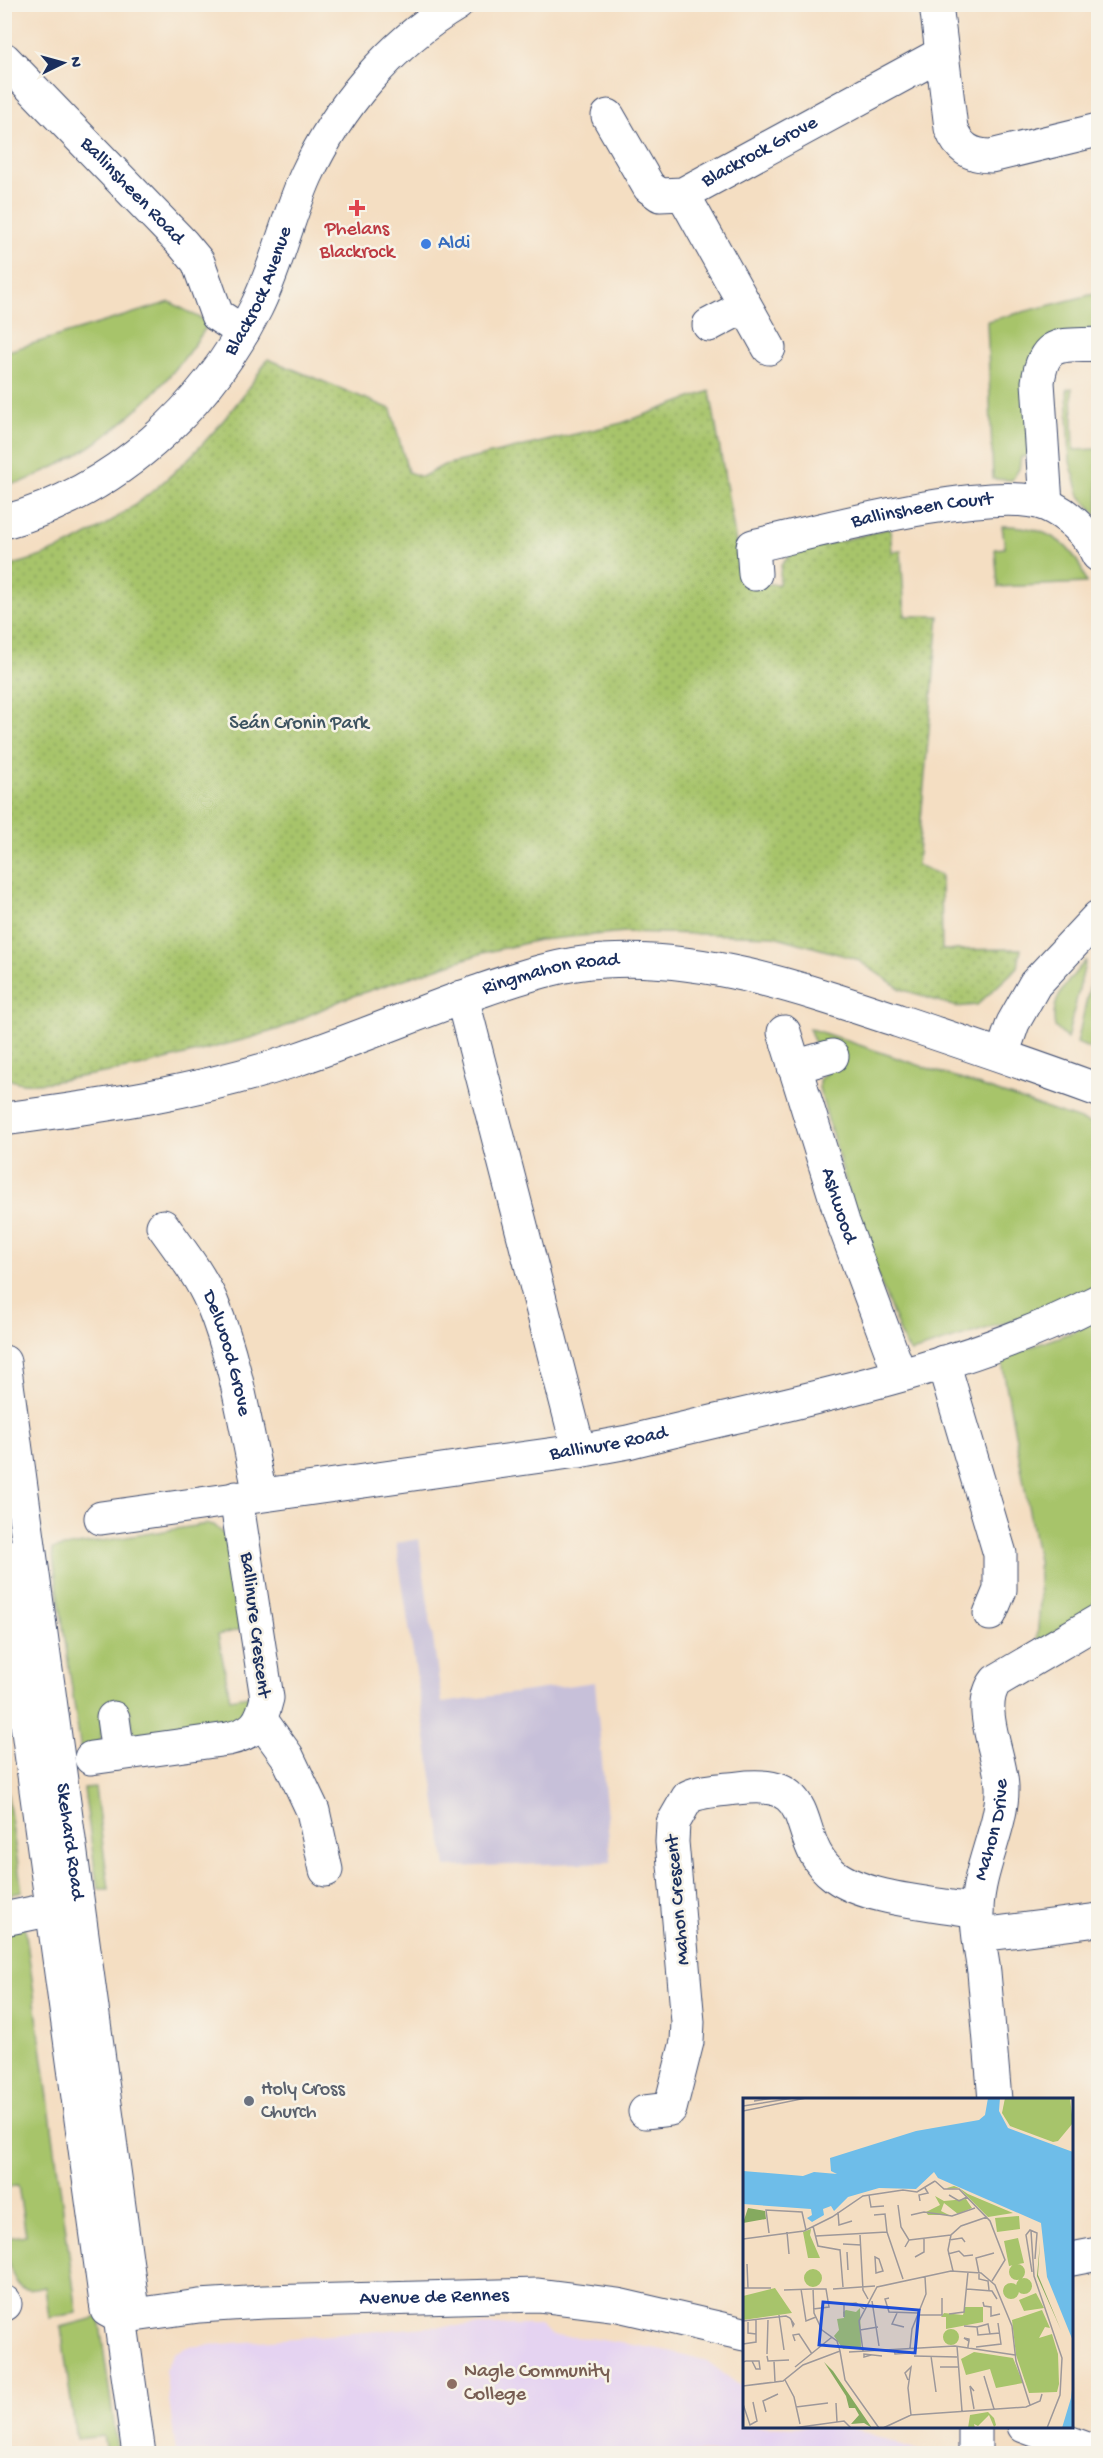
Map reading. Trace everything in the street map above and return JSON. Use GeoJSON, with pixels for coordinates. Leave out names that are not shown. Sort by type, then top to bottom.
{"type":"FeatureCollection","features":[{"type":"Feature","properties":{"kind":"street","name":"Blackrock Avenue"},"geometry":{"type":"LineString","coordinates":[[4,522],[50,506],[82,490],[141,452],[181,415],[200,393],[243,332],[266,286],[306,177],[335,124],[353,99],[397,50],[422,28],[457,4]]}},
{"type":"Feature","properties":{"kind":"street"},"geometry":{"type":"LineString","coordinates":[[936,4],[951,128],[956,142],[968,152],[979,156],[991,156],[1098,130]]}},
{"type":"Feature","properties":{"kind":"street","name":"Blackrock Grove"},"geometry":{"type":"LineString","coordinates":[[608,116],[649,187],[660,195],[683,194],[941,54]]}},
{"type":"Feature","properties":{"kind":"street","name":"Ballinsheen Road"},"geometry":{"type":"LineString","coordinates":[[4,59],[183,244],[198,262],[217,315],[243,332]]}},
{"type":"Feature","properties":{"kind":"street"},"geometry":{"type":"LineString","coordinates":[[683,194],[769,348]]}},
{"type":"Feature","properties":{"kind":"street"},"geometry":{"type":"LineString","coordinates":[[709,325],[745,306]]}},
{"type":"Feature","properties":{"kind":"street"},"geometry":{"type":"LineString","coordinates":[[1046,504],[1038,382],[1041,364],[1047,352],[1063,346],[1098,344]]}},
{"type":"Feature","properties":{"kind":"street","name":"Ballinsheen Court"},"geometry":{"type":"LineString","coordinates":[[755,574],[753,546],[914,510],[1004,499],[1046,504],[1069,519],[1085,534],[1098,555]]}},
{"type":"Feature","properties":{"kind":"street"},"geometry":{"type":"LineString","coordinates":[[1002,1056],[1013,1023],[1035,984],[1098,916]]}},
{"type":"Feature","properties":{"kind":"street","name":"Ringmahon Road"},"geometry":{"type":"LineString","coordinates":[[4,1119],[126,1102],[201,1086],[291,1061],[532,974],[574,964],[618,960],[692,966],[769,981],[854,1006],[1098,1090]]}},
{"type":"Feature","properties":{"kind":"street"},"geometry":{"type":"LineString","coordinates":[[462,998],[579,1451]]}},
{"type":"Feature","properties":{"kind":"street","name":"Ashwood"},"geometry":{"type":"LineString","coordinates":[[784,1032],[843,1222],[900,1375]]}},
{"type":"Feature","properties":{"kind":"street"},"geometry":{"type":"LineString","coordinates":[[794,1067],[832,1056]]}},
{"type":"Feature","properties":{"kind":"street","name":"Delwood Grove"},"geometry":{"type":"LineString","coordinates":[[163,1226],[194,1270],[217,1315],[232,1369],[248,1496]]}},
{"type":"Feature","properties":{"kind":"street","name":"Ballinure Road"},"geometry":{"type":"LineString","coordinates":[[101,1518],[579,1451],[628,1442],[900,1375],[1030,1333],[1098,1300]]}},
{"type":"Feature","properties":{"kind":"street","name":"Skehard Road"},"geometry":{"type":"LineString","coordinates":[[4,1362],[15,1508],[66,1906],[106,2310],[120,2317],[139,2454]]}},
{"type":"Feature","properties":{"kind":"street"},"geometry":{"type":"LineString","coordinates":[[943,1362],[1000,1554],[1000,1590],[990,1614]]}},
{"type":"Feature","properties":{"kind":"street","name":"Ballinure Crescent"},"geometry":{"type":"LineString","coordinates":[[113,1718],[104,1756],[247,1734],[261,1720],[267,1698],[248,1496]]}},
{"type":"Feature","properties":{"kind":"street","name":"Skehard Road"},"geometry":{"type":"LineString","coordinates":[[4,1555],[66,1906]]}},
{"type":"Feature","properties":{"kind":"street","name":"Mahon Drive"},"geometry":{"type":"LineString","coordinates":[[995,2098],[978,1923],[984,1862],[999,1816],[1002,1789],[1000,1760],[988,1718],[988,1691],[996,1681],[1098,1621]]}},
{"type":"Feature","properties":{"kind":"street"},"geometry":{"type":"LineString","coordinates":[[261,1720],[287,1756],[314,1811],[326,1870]]}},
{"type":"Feature","properties":{"kind":"street","name":"Mahon Crescent"},"geometry":{"type":"LineString","coordinates":[[645,2112],[670,2109],[687,2042],[687,1991],[672,1842],[673,1823],[688,1797],[759,1786],[772,1787],[786,1793],[797,1805],[820,1860],[833,1875],[864,1892],[978,1923]]}},
{"type":"Feature","properties":{"kind":"street"},"geometry":{"type":"LineString","coordinates":[[4,1919],[66,1906]]}},
{"type":"Feature","properties":{"kind":"street"},"geometry":{"type":"LineString","coordinates":[[978,1923],[1098,1920]]}},
{"type":"Feature","properties":{"kind":"street"},"geometry":{"type":"LineString","coordinates":[[1073,2259],[1098,2254]]}},
{"type":"Feature","properties":{"kind":"street","name":"Avenue de Rennes"},"geometry":{"type":"LineString","coordinates":[[120,2317],[200,2306],[264,2302],[538,2295],[618,2306],[743,2334]]}},
{"type":"Feature","properties":{"kind":"street"},"geometry":{"type":"LineString","coordinates":[[975,2428],[975,2454]]}},
{"type":"Feature","properties":{"kind":"street"},"geometry":{"type":"LineString","coordinates":[[1027,2428],[1098,2453]]}},
{"type":"Feature","properties":{"kind":"shaded area"},"geometry":{"type":"Polygon","coordinates":[[[419,1539],[442,1703],[595,1682],[611,1862],[446,1867],[396,1543],[419,1539]]]}},
{"type":"Feature","properties":{"kind":"shaded area","name":"Nagle Community College"},"geometry":{"type":"Polygon","coordinates":[[[539,2325],[553,2336],[589,2338],[670,2351],[707,2361],[743,2388],[743,2428],[852,2428],[926,2453],[176,2453],[165,2370],[174,2353],[187,2347],[425,2327],[539,2325]]]}},
{"type":"Feature","properties":{"kind":"green space"},"geometry":{"type":"Polygon","coordinates":[[[1098,293],[1098,333],[1061,334],[1029,456],[1021,457],[1019,469],[1012,480],[993,479],[987,321],[1098,293]]]}},
{"type":"Feature","properties":{"kind":"green space"},"geometry":{"type":"Polygon","coordinates":[[[170,302],[209,323],[157,390],[115,428],[68,460],[24,481],[10,483],[5,481],[5,352],[170,302]]]}},
{"type":"Feature","properties":{"kind":"green space","name":"Seán Cronin Park"},"geometry":{"type":"Polygon","coordinates":[[[268,359],[391,409],[408,472],[422,477],[444,465],[622,423],[710,391],[743,584],[779,584],[781,565],[791,554],[890,528],[892,552],[901,551],[905,616],[939,616],[917,865],[941,875],[942,950],[1021,949],[1018,967],[977,1005],[956,1007],[901,989],[856,959],[774,936],[625,932],[539,940],[483,953],[344,999],[279,1029],[139,1067],[38,1083],[20,1083],[5,1076],[5,567],[46,554],[84,537],[121,515],[156,488],[217,428],[268,359]]]}},
{"type":"Feature","properties":{"kind":"green space"},"geometry":{"type":"Polygon","coordinates":[[[1072,388],[1074,450],[1098,449],[1098,516],[1080,496],[1070,462],[1067,389],[1072,388]]]}},
{"type":"Feature","properties":{"kind":"green space"},"geometry":{"type":"Polygon","coordinates":[[[1002,526],[1031,529],[1055,539],[1074,557],[1086,583],[998,587],[995,549],[1005,548],[1002,526]]]}},
{"type":"Feature","properties":{"kind":"green space"},"geometry":{"type":"Polygon","coordinates":[[[1098,948],[1098,1052],[1077,1043],[1098,948]]]}},
{"type":"Feature","properties":{"kind":"green space"},"geometry":{"type":"Polygon","coordinates":[[[1086,960],[1067,1039],[1055,1027],[1055,1008],[1062,990],[1086,960]]]}},
{"type":"Feature","properties":{"kind":"green space"},"geometry":{"type":"Polygon","coordinates":[[[809,1028],[1098,1126],[1098,1287],[1061,1305],[912,1352],[905,1345],[859,1228],[819,1088],[819,1080],[826,1073],[809,1028]]]}},
{"type":"Feature","properties":{"kind":"green space"},"geometry":{"type":"Polygon","coordinates":[[[1098,1319],[1098,1609],[1037,1642],[1040,1601],[1038,1561],[1003,1368],[1003,1357],[1075,1331],[1098,1319]]]}},
{"type":"Feature","properties":{"kind":"green space"},"geometry":{"type":"Polygon","coordinates":[[[207,1524],[214,1525],[227,1537],[243,1629],[218,1635],[230,1699],[255,1695],[248,1721],[133,1736],[130,1710],[103,1714],[101,1741],[81,1752],[52,1549],[207,1524]]]}},
{"type":"Feature","properties":{"kind":"green space"},"geometry":{"type":"Polygon","coordinates":[[[4,1770],[22,1892],[5,1896],[4,1895],[4,1770]]]}},
{"type":"Feature","properties":{"kind":"green space"},"geometry":{"type":"Polygon","coordinates":[[[95,1788],[109,1889],[99,1889],[97,1884],[84,1789],[95,1788]]]}},
{"type":"Feature","properties":{"kind":"green space"},"geometry":{"type":"Polygon","coordinates":[[[25,1927],[77,2313],[49,2318],[45,2287],[29,2289],[18,2284],[14,2278],[7,2248],[8,2238],[26,2235],[18,2186],[5,2187],[4,1932],[25,1927]]]}},
{"type":"Feature","properties":{"kind":"green space"},"geometry":{"type":"Polygon","coordinates":[[[99,2317],[118,2453],[106,2453],[103,2436],[76,2439],[61,2327],[99,2317]]]}},
{"type":"Feature","properties":{"kind":"place","name":"Phelans Blackrock"},"geometry":{"type":"Point","coordinates":[357,208]}},
{"type":"Feature","properties":{"kind":"place","name":"Aldi"},"geometry":{"type":"Point","coordinates":[426,244]}},
{"type":"Feature","properties":{"kind":"place","name":"Holy Cross Church"},"geometry":{"type":"Point","coordinates":[249,2101]}},
{"type":"Feature","properties":{"kind":"place","name":"Nagle Community College"},"geometry":{"type":"Point","coordinates":[452,2384]}}]}
